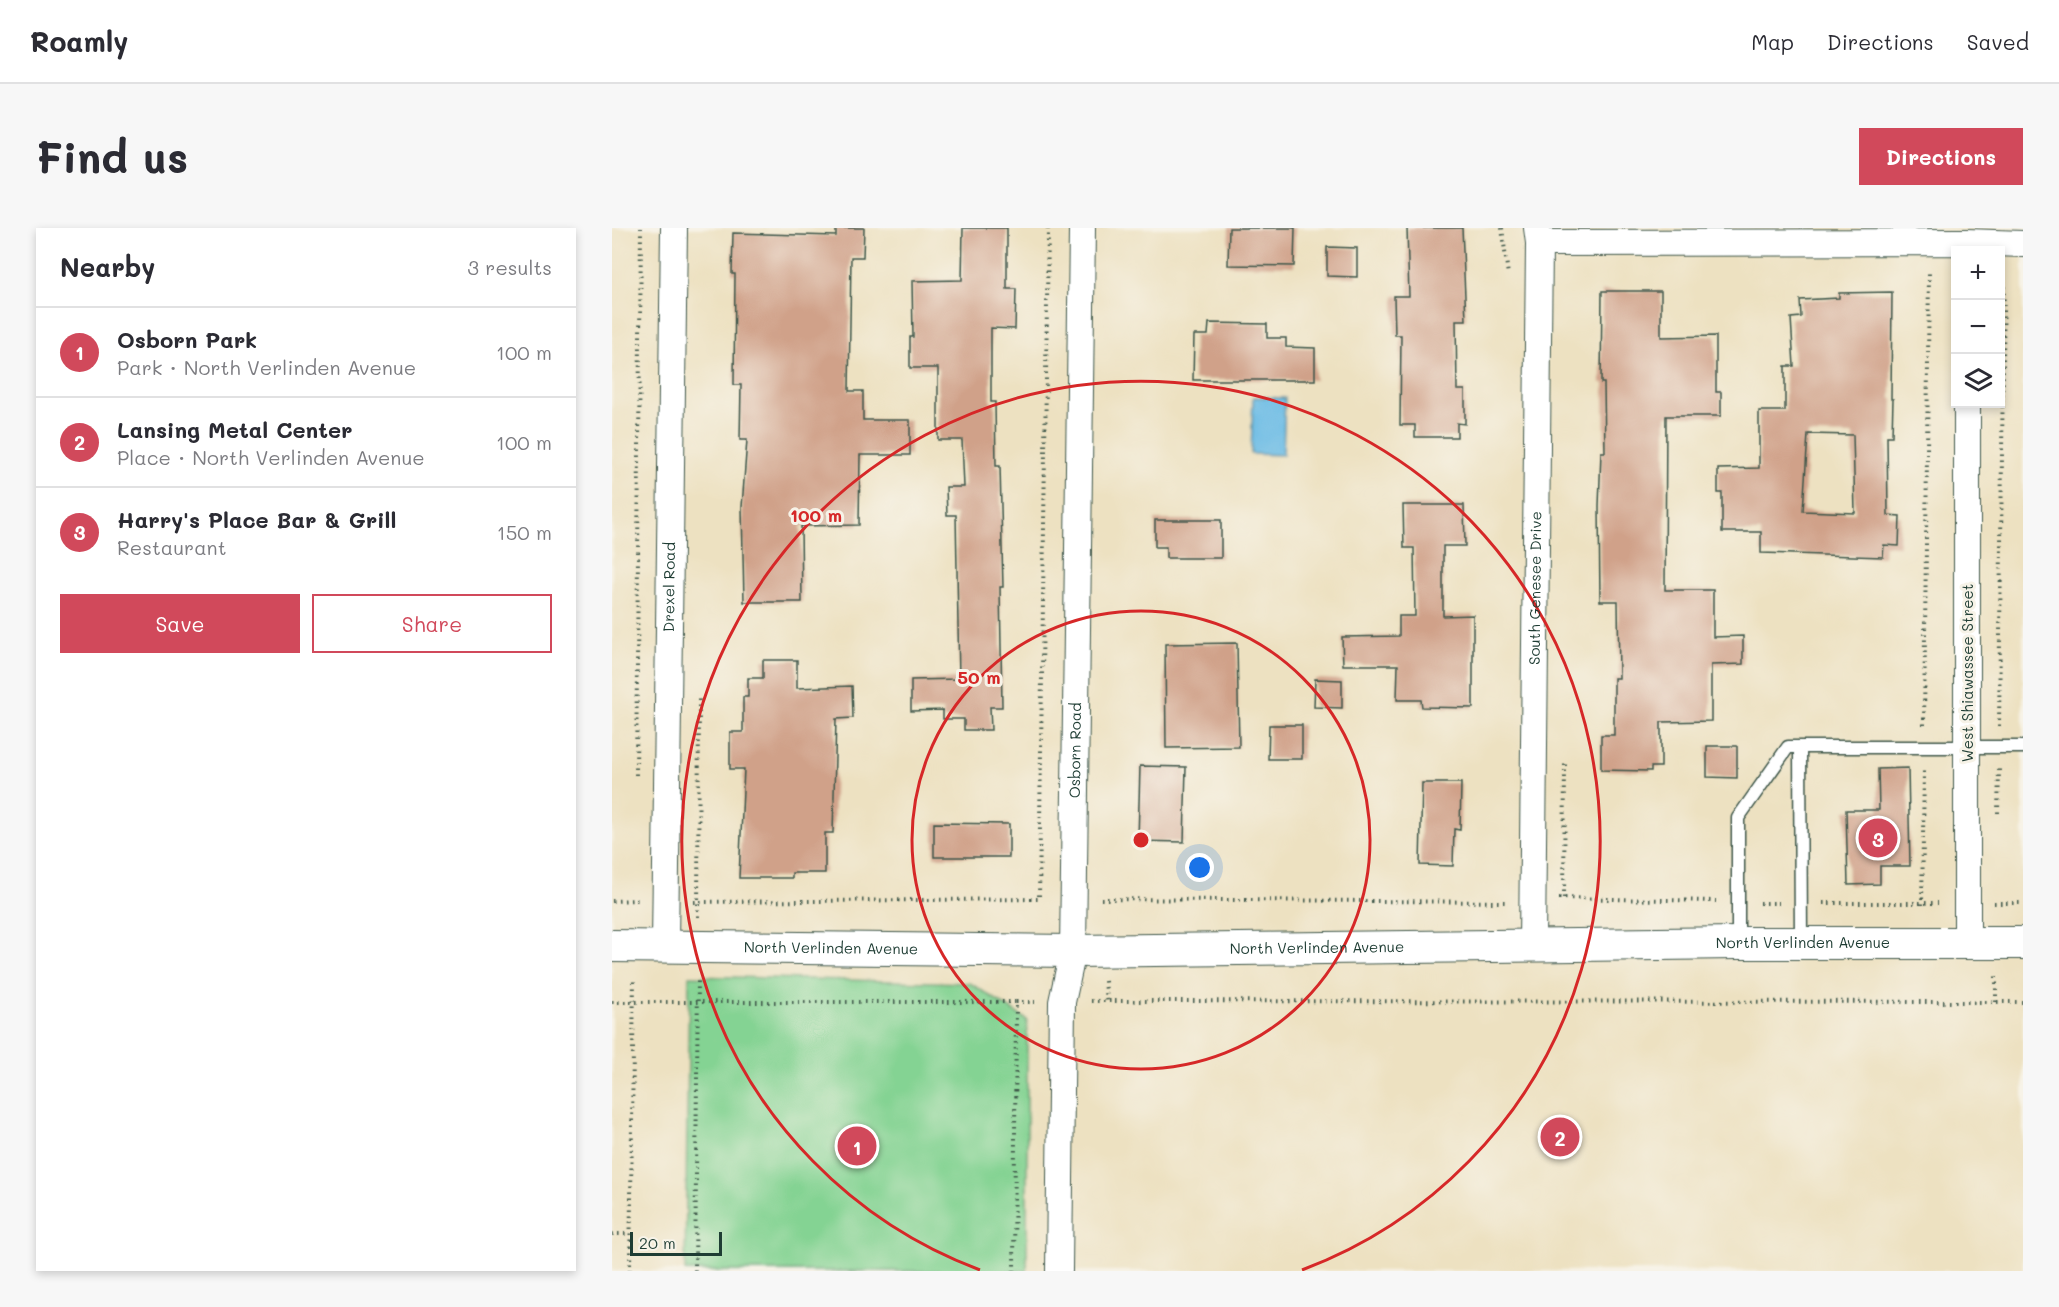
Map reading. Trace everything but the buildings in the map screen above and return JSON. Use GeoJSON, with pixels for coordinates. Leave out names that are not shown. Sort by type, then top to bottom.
{"type":"FeatureCollection","features":[{"type":"Feature","properties":{"kind":"street","name":"Drexel Road"},"geometry":{"type":"LineString","coordinates":[[665,945],[674,228]]}},
{"type":"Feature","properties":{"kind":"street","name":"Osborn Road"},"geometry":{"type":"LineString","coordinates":[[1059,1271],[1062,1002],[1072,951],[1083,228]]}},
{"type":"Feature","properties":{"kind":"street"},"geometry":{"type":"LineString","coordinates":[[1538,236],[1929,243],[1966,240],[2014,243]]}},
{"type":"Feature","properties":{"kind":"street","name":"South Genesee Drive"},"geometry":{"type":"LineString","coordinates":[[1532,946],[1538,236]]}},
{"type":"Feature","properties":{"kind":"street","name":"West Shiawassee Street"},"geometry":{"type":"LineString","coordinates":[[1967,408],[1969,747],[1996,943]]}},
{"type":"Feature","properties":{"kind":"street","name":"North Verlinden Avenue"},"geometry":{"type":"LineString","coordinates":[[623,946],[1072,951],[1738,943],[1996,943]]}},
{"type":"Feature","properties":{"kind":"lane"},"geometry":{"type":"LineString","coordinates":[[1738,943],[1737,818],[1788,747],[2023,747]]}},
{"type":"Feature","properties":{"kind":"lane"},"geometry":{"type":"LineString","coordinates":[[1800,747],[1801,943]]}},
{"type":"Feature","properties":{"kind":"path"},"geometry":{"type":"LineString","coordinates":[[636,783],[641,228]]}},
{"type":"Feature","properties":{"kind":"path"},"geometry":{"type":"LineString","coordinates":[[612,901],[666,900],[698,903],[1039,899],[1048,228]]}},
{"type":"Feature","properties":{"kind":"path"},"geometry":{"type":"LineString","coordinates":[[1922,943],[1929,243]]}},
{"type":"Feature","properties":{"kind":"path"},"geometry":{"type":"LineString","coordinates":[[1998,825],[2014,243]]}},
{"type":"Feature","properties":{"kind":"path"},"geometry":{"type":"LineString","coordinates":[[695,1271],[699,690]]}},
{"type":"Feature","properties":{"kind":"path"},"geometry":{"type":"LineString","coordinates":[[630,1271],[634,1002],[623,946],[635,900],[635,889]]}},
{"type":"Feature","properties":{"kind":"path"},"geometry":{"type":"LineString","coordinates":[[1996,1002],[1997,892]]}},
{"type":"Feature","properties":{"kind":"path"},"geometry":{"type":"LineString","coordinates":[[612,1002],[2023,1002]]}},
{"type":"Feature","properties":{"kind":"path"},"geometry":{"type":"LineString","coordinates":[[1014,1271],[1016,1002]]}},
{"type":"Feature","properties":{"kind":"path"},"geometry":{"type":"LineString","coordinates":[[612,1234],[631,1234]]}},
{"type":"Feature","properties":{"kind":"green space"},"geometry":{"type":"Polygon","coordinates":[[[689,976],[970,983],[1027,1020],[1027,1271],[685,1271],[689,976]]]}},
{"type":"Feature","properties":{"kind":"water"},"geometry":{"type":"Polygon","coordinates":[[[1253,397],[1285,398],[1283,455],[1251,454],[1253,397]]]}},
{"type":"Feature","properties":{"kind":"place","name":"Harry's Place Bar & Grill"},"geometry":{"type":"Point","coordinates":[1878,838]}},
{"type":"Feature","properties":{"kind":"place","name":"Lansing Metal Center"},"geometry":{"type":"Point","coordinates":[1560,1137]}},
{"type":"Feature","properties":{"kind":"place","name":"Osborn Park"},"geometry":{"type":"Point","coordinates":[857,1146]}}]}
